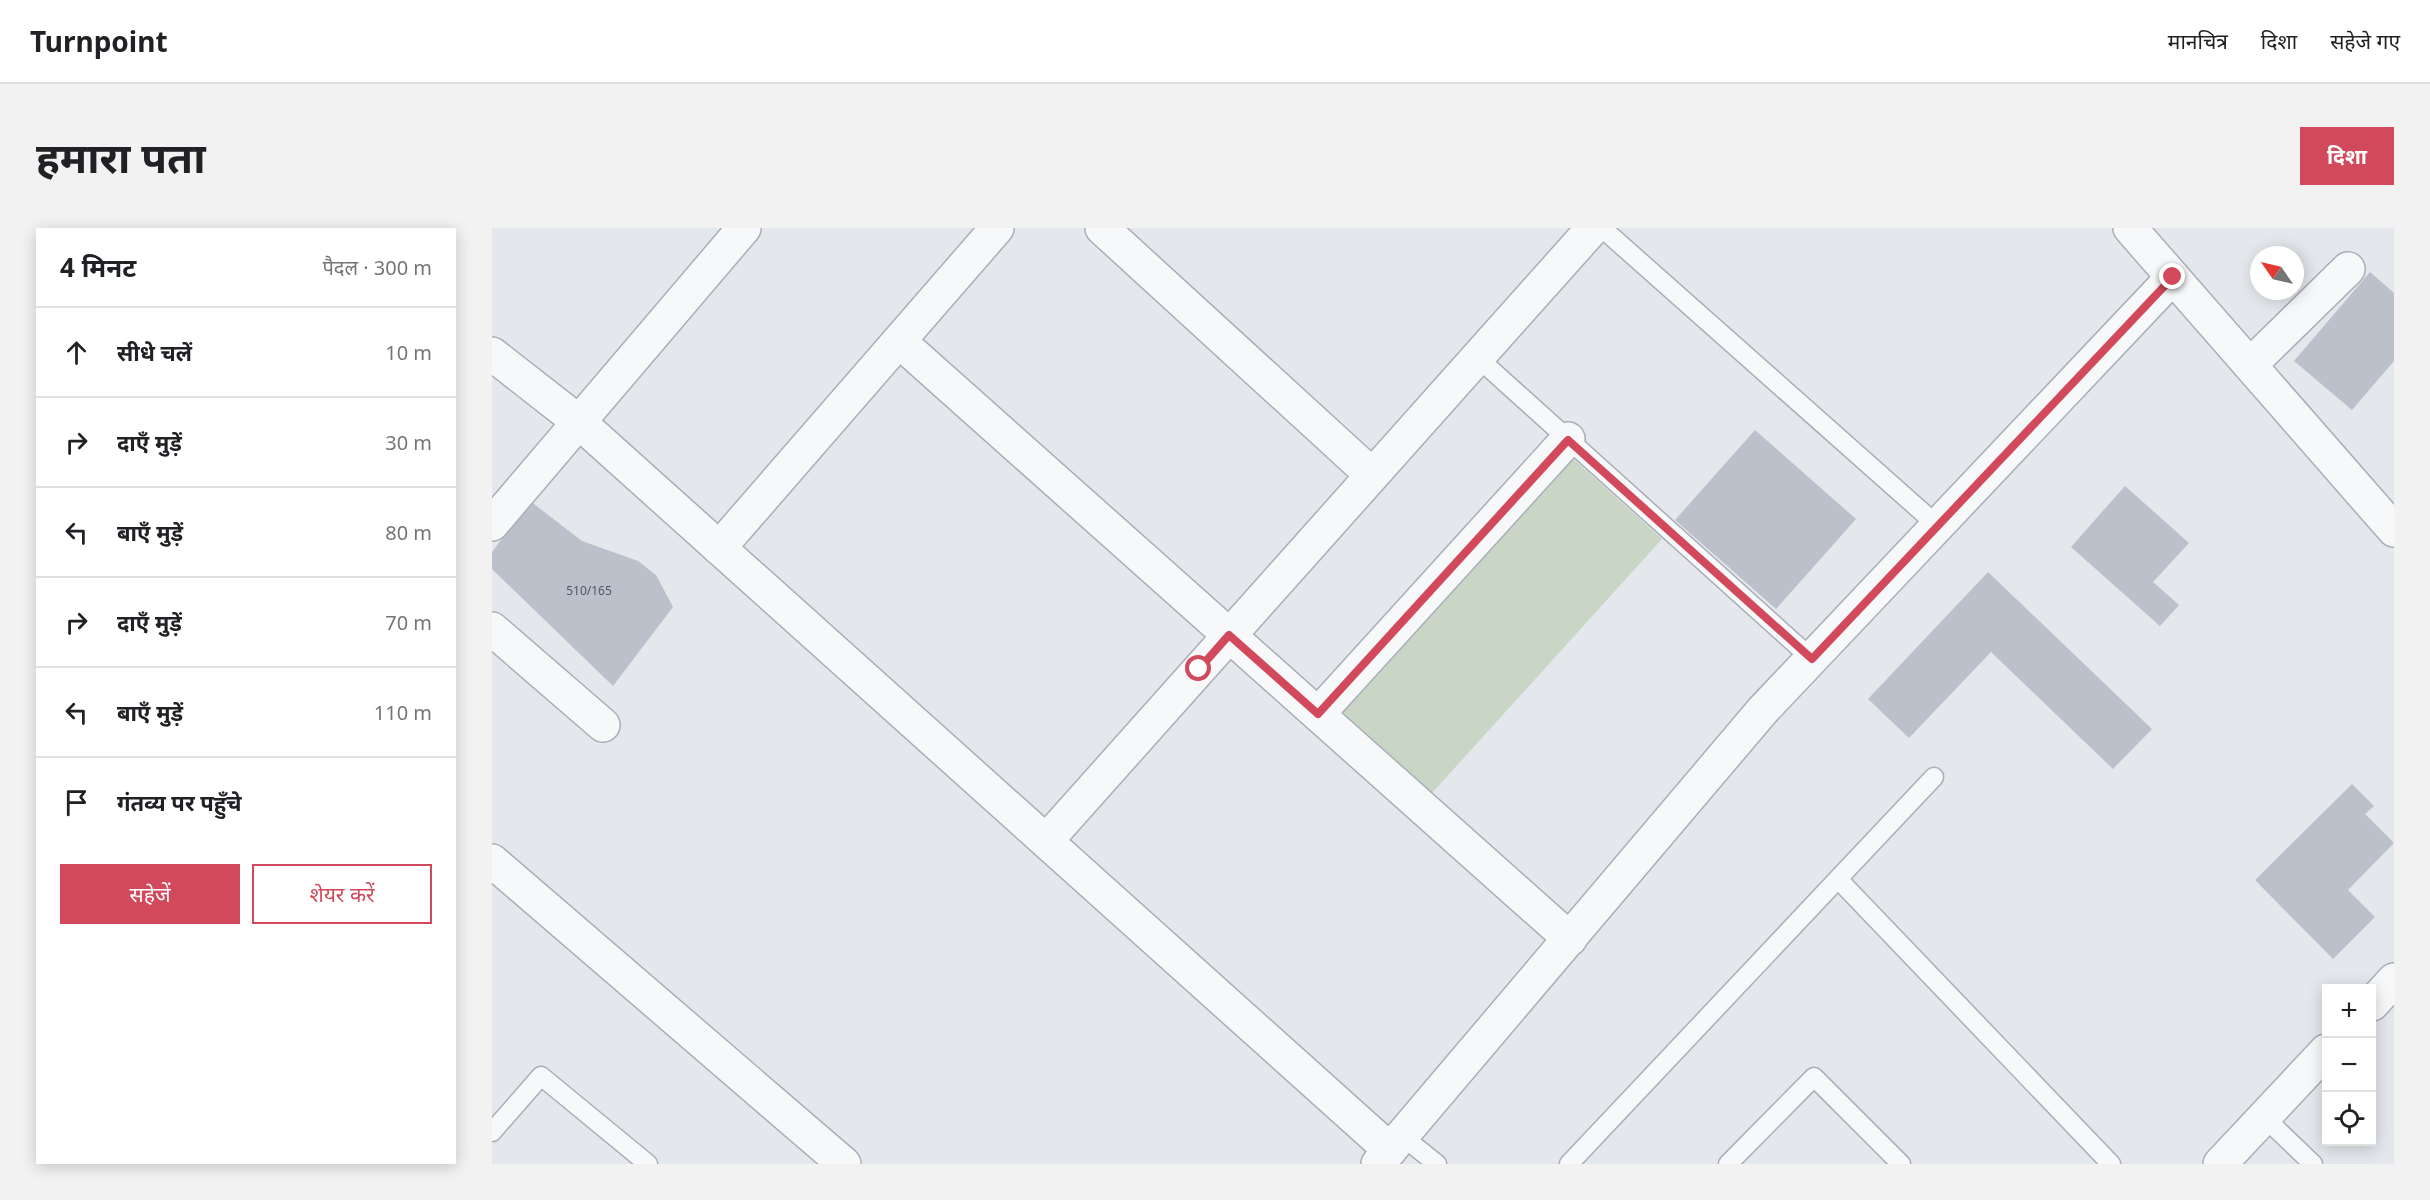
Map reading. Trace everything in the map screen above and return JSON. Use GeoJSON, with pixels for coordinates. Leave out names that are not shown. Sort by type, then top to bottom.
{"type":"FeatureCollection","features":[{"type":"Feature","properties":{"kind":"street"},"geometry":{"type":"LineString","coordinates":[[492,524],[744,228]]}},
{"type":"Feature","properties":{"kind":"street"},"geometry":{"type":"LineString","coordinates":[[718,548],[997,228]]}},
{"type":"Feature","properties":{"kind":"street"},"geometry":{"type":"LineString","coordinates":[[1102,228],[1372,475]]}},
{"type":"Feature","properties":{"kind":"street"},"geometry":{"type":"LineString","coordinates":[[1046,841],[1593,228]]}},
{"type":"Feature","properties":{"kind":"street"},"geometry":{"type":"LineString","coordinates":[[2130,228],[2394,530]]}},
{"type":"Feature","properties":{"kind":"street"},"geometry":{"type":"LineString","coordinates":[[2250,365],[2348,269]]}},
{"type":"Feature","properties":{"kind":"street"},"geometry":{"type":"LineString","coordinates":[[492,354],[579,422],[1390,1150],[1763,710],[2173,277]]}},
{"type":"Feature","properties":{"kind":"street"},"geometry":{"type":"LineString","coordinates":[[899,341],[1570,939]]}},
{"type":"Feature","properties":{"kind":"street"},"geometry":{"type":"LineString","coordinates":[[1318,714],[1568,440]]}},
{"type":"Feature","properties":{"kind":"street"},"geometry":{"type":"LineString","coordinates":[[492,629],[603,725]]}},
{"type":"Feature","properties":{"kind":"street"},"geometry":{"type":"LineString","coordinates":[[492,861],[844,1164]]}},
{"type":"Feature","properties":{"kind":"street"},"geometry":{"type":"LineString","coordinates":[[2376,1000],[2394,980]]}},
{"type":"Feature","properties":{"kind":"street"},"geometry":{"type":"LineString","coordinates":[[2220,1164],[2322,1056]]}},
{"type":"Feature","properties":{"kind":"lane"},"geometry":{"type":"LineString","coordinates":[[1602,228],[1938,526]]}},
{"type":"Feature","properties":{"kind":"lane"},"geometry":{"type":"LineString","coordinates":[[1478,358],[1812,659]]}},
{"type":"Feature","properties":{"kind":"lane"},"geometry":{"type":"LineString","coordinates":[[1569,1164],[1934,777]]}},
{"type":"Feature","properties":{"kind":"lane"},"geometry":{"type":"LineString","coordinates":[[1838,879],[2111,1164]]}},
{"type":"Feature","properties":{"kind":"lane"},"geometry":{"type":"LineString","coordinates":[[492,1132],[541,1076],[648,1164]]}},
{"type":"Feature","properties":{"kind":"lane"},"geometry":{"type":"LineString","coordinates":[[1728,1164],[1814,1077],[1902,1164]]}},
{"type":"Feature","properties":{"kind":"lane"},"geometry":{"type":"LineString","coordinates":[[2264,1117],[2313,1164]]}},
{"type":"Feature","properties":{"kind":"lane"},"geometry":{"type":"LineString","coordinates":[[1390,1150],[1437,1164]]}},
{"type":"Feature","properties":{"kind":"green space"},"geometry":{"type":"Polygon","coordinates":[[[1568,454],[1662,539],[1432,793],[1338,708],[1568,454]]]}},
{"type":"Feature","properties":{"kind":"building"},"geometry":{"type":"Polygon","coordinates":[[[2370,272],[2394,293],[2394,361],[2352,410],[2294,361],[2370,272]]]}},
{"type":"Feature","properties":{"kind":"building"},"geometry":{"type":"Polygon","coordinates":[[[1755,430],[1856,519],[1776,609],[1675,520],[1755,430]]]}},
{"type":"Feature","properties":{"kind":"building"},"geometry":{"type":"Polygon","coordinates":[[[2125,486],[2189,543],[2153,582],[2179,605],[2160,626],[2071,547],[2125,486]]]}},
{"type":"Feature","properties":{"kind":"building"},"geometry":{"type":"Polygon","coordinates":[[[530,501],[582,541],[638,561],[656,575],[673,607],[613,686],[492,569],[492,552],[530,501]]]}},
{"type":"Feature","properties":{"kind":"building"},"geometry":{"type":"Polygon","coordinates":[[[1988,572],[2152,729],[2113,769],[1991,652],[1909,738],[1868,699],[1988,572]]]}},
{"type":"Feature","properties":{"kind":"building"},"geometry":{"type":"Polygon","coordinates":[[[2352,784],[2374,806],[2365,814],[2394,843],[2348,890],[2375,917],[2333,959],[2255,880],[2352,784]]]}},
{"type":"Feature","properties":{"kind":"route"},"geometry":{"type":"LineString","coordinates":[[1199,669],[1229,635],[1318,714],[1568,440],[1812,659],[2173,277]]}}]}
